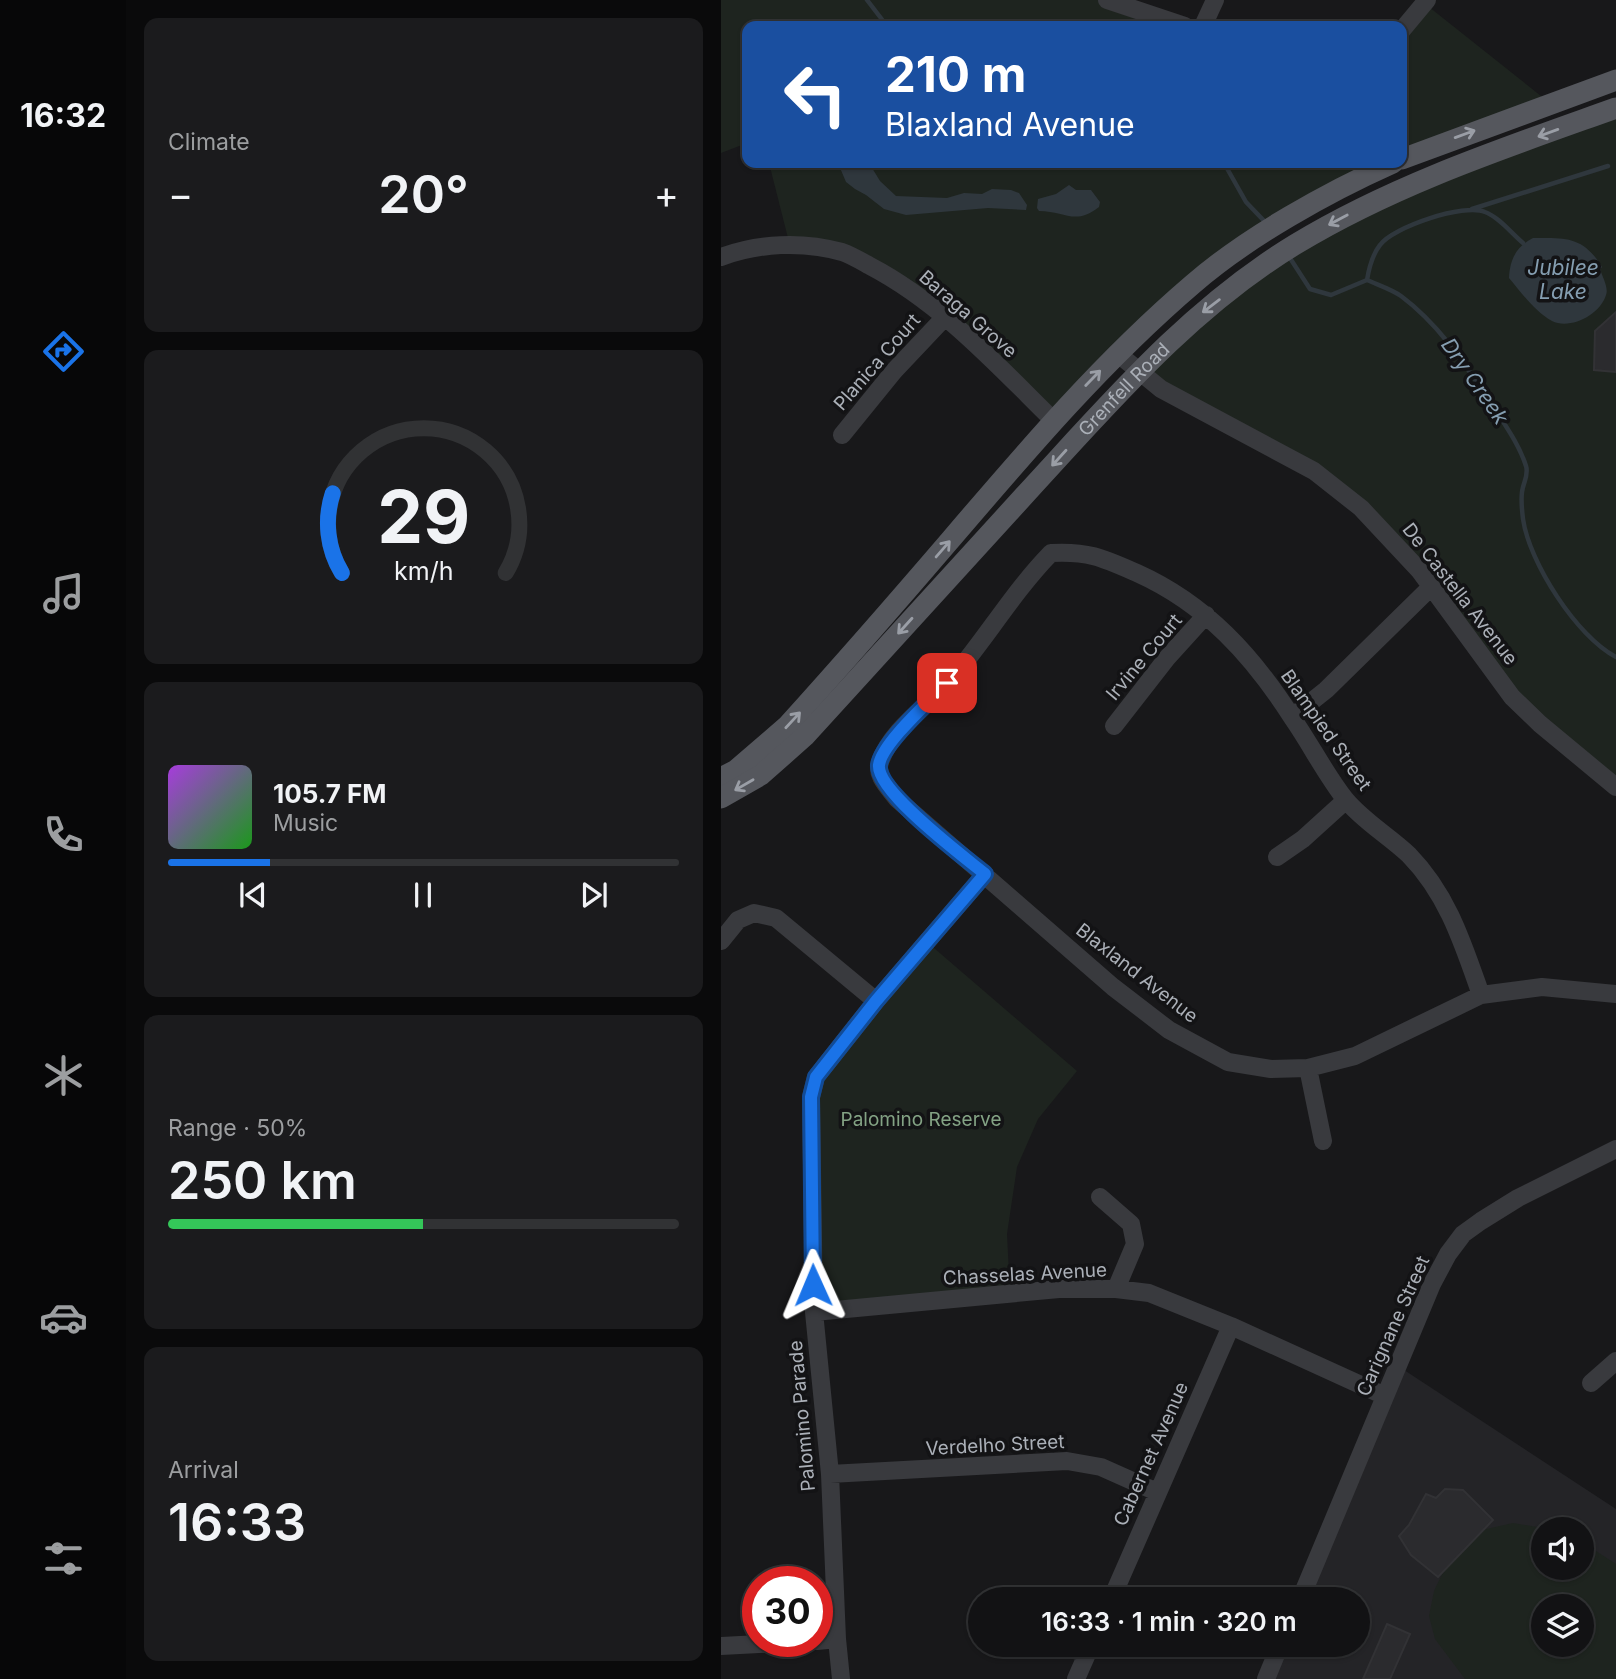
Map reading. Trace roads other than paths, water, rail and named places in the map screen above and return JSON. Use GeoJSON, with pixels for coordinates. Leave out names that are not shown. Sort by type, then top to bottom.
{"type":"FeatureCollection","features":[{"type":"Feature","properties":{"kind":"main road"},"geometry":{"type":"LineString","coordinates":[[1407,157],[1615,82]]}},
{"type":"Feature","properties":{"kind":"main road","name":"Grenfell Road"},"geometry":{"type":"LineString","coordinates":[[721,798],[761,775],[805,736],[1138,371],[1198,315],[1266,265],[1362,206],[1401,189],[1614,112]]}},
{"type":"Feature","properties":{"kind":"main road","name":"Grenfell Road"},"geometry":{"type":"LineString","coordinates":[[721,778],[736,770],[787,726],[1053,420],[1117,353],[1195,282],[1252,242],[1295,214],[1383,168]]}},
{"type":"Feature","properties":{"kind":"street"},"geometry":{"type":"LineString","coordinates":[[1107,0],[1170,21]]}},
{"type":"Feature","properties":{"kind":"street"},"geometry":{"type":"LineString","coordinates":[[1205,21],[1215,0]]}},
{"type":"Feature","properties":{"kind":"street"},"geometry":{"type":"LineString","coordinates":[[1407,24],[1427,0]]}},
{"type":"Feature","properties":{"kind":"street"},"geometry":{"type":"LineString","coordinates":[[1614,112],[1615,82]]}},
{"type":"Feature","properties":{"kind":"street","name":"Baraga Grove"},"geometry":{"type":"LineString","coordinates":[[721,257],[764,245],[812,246],[844,252],[894,279],[945,317],[1053,420]]}},
{"type":"Feature","properties":{"kind":"street","name":"Planica Court"},"geometry":{"type":"LineString","coordinates":[[842,435],[894,371],[945,317]]}},
{"type":"Feature","properties":{"kind":"street","name":"De Castella Avenue"},"geometry":{"type":"LineString","coordinates":[[1117,353],[1181,401],[1314,471],[1361,508],[1395,542],[1431,587],[1512,697],[1616,787]]}},
{"type":"Feature","properties":{"kind":"street","name":"Blampied Street"},"geometry":{"type":"LineString","coordinates":[[881,778],[879,764],[890,742],[947,683],[1032,573],[1051,553],[1097,555],[1165,586],[1206,615],[1242,648],[1292,717],[1346,800],[1410,856],[1432,885],[1453,917],[1481,995]]}},
{"type":"Feature","properties":{"kind":"street"},"geometry":{"type":"LineString","coordinates":[[1292,717],[1326,690],[1431,587]]}},
{"type":"Feature","properties":{"kind":"street","name":"Irvine Court"},"geometry":{"type":"LineString","coordinates":[[1114,726],[1167,658],[1206,615]]}},
{"type":"Feature","properties":{"kind":"street","name":"Blaxland Avenue"},"geometry":{"type":"LineString","coordinates":[[881,778],[897,799],[1113,987],[1168,1030],[1228,1062],[1271,1069],[1308,1068],[1355,1056],[1481,995],[1542,987],[1616,994]]}},
{"type":"Feature","properties":{"kind":"street"},"geometry":{"type":"LineString","coordinates":[[1277,857],[1303,839],[1346,800]]}},
{"type":"Feature","properties":{"kind":"street","name":"Palomino Parade"},"geometry":{"type":"LineString","coordinates":[[841,1679],[830,1474],[814,1311],[811,1097],[816,1077],[876,1001],[985,874]]}},
{"type":"Feature","properties":{"kind":"street"},"geometry":{"type":"LineString","coordinates":[[721,941],[739,920],[754,914],[776,918],[876,1001]]}},
{"type":"Feature","properties":{"kind":"street"},"geometry":{"type":"LineString","coordinates":[[1308,1068],[1323,1142]]}},
{"type":"Feature","properties":{"kind":"street","name":"Carignane Street"},"geometry":{"type":"LineString","coordinates":[[1305,1587],[1432,1284],[1448,1254],[1463,1234],[1518,1198],[1616,1149]]}},
{"type":"Feature","properties":{"kind":"street"},"geometry":{"type":"LineString","coordinates":[[1100,1197],[1131,1224],[1135,1244],[1115,1289]]}},
{"type":"Feature","properties":{"kind":"street","name":"Chasselas Avenue"},"geometry":{"type":"LineString","coordinates":[[814,1311],[1059,1289],[1115,1289],[1149,1293],[1231,1325],[1385,1396]]}},
{"type":"Feature","properties":{"kind":"street","name":"Cabernet Avenue"},"geometry":{"type":"LineString","coordinates":[[1117,1587],[1231,1325]]}},
{"type":"Feature","properties":{"kind":"street"},"geometry":{"type":"LineString","coordinates":[[1591,1382],[1616,1361]]}},
{"type":"Feature","properties":{"kind":"street","name":"Verdelho Street"},"geometry":{"type":"LineString","coordinates":[[830,1474],[1067,1461],[1101,1467],[1157,1492]]}},
{"type":"Feature","properties":{"kind":"street"},"geometry":{"type":"LineString","coordinates":[[833,1639],[837,1639]]}},
{"type":"Feature","properties":{"kind":"street"},"geometry":{"type":"LineString","coordinates":[[721,1646],[742,1645]]}},
{"type":"Feature","properties":{"kind":"street"},"geometry":{"type":"LineString","coordinates":[[1076,1679],[1086,1657]]}},
{"type":"Feature","properties":{"kind":"street"},"geometry":{"type":"LineString","coordinates":[[1266,1679],[1275,1657]]}},
{"type":"Feature","properties":{"kind":"water"},"geometry":{"type":"Polygon","coordinates":[[[840,168],[872,168],[880,181],[896,196],[947,198],[964,193],[982,194],[992,189],[1011,190],[1019,193],[1027,205],[1026,210],[988,208],[906,215],[884,209],[846,182],[840,168]]]}},
{"type":"Feature","properties":{"kind":"water"},"geometry":{"type":"Polygon","coordinates":[[[1069,185],[1076,190],[1091,190],[1100,202],[1099,207],[1091,213],[1076,217],[1039,211],[1038,199],[1056,194],[1069,185]]]}},
{"type":"Feature","properties":{"kind":"water","name":"Jubilee Lake"},"geometry":{"type":"Polygon","coordinates":[[[1533,238],[1564,239],[1588,249],[1602,267],[1600,269],[1607,292],[1598,309],[1583,319],[1567,324],[1552,321],[1534,307],[1509,278],[1515,254],[1533,238]]]}},
{"type":"Feature","properties":{"kind":"waterway","name":"Dry Creek"},"geometry":{"type":"LineString","coordinates":[[867,0],[883,21]]}},
{"type":"Feature","properties":{"kind":"waterway"},"geometry":{"type":"LineString","coordinates":[[1472,209],[1608,166]]}},
{"type":"Feature","properties":{"kind":"waterway","name":"Dry Creek"},"geometry":{"type":"LineString","coordinates":[[1227,168],[1246,202],[1268,225]]}},
{"type":"Feature","properties":{"kind":"waterway"},"geometry":{"type":"LineString","coordinates":[[1367,280],[1380,245],[1399,231],[1429,218],[1462,211],[1485,212],[1523,243]]}},
{"type":"Feature","properties":{"kind":"waterway","name":"Dry Creek"},"geometry":{"type":"LineString","coordinates":[[1288,255],[1310,289],[1331,295],[1367,280],[1397,294],[1415,307],[1451,347],[1502,420],[1523,458],[1527,473],[1522,495],[1523,519],[1527,536],[1545,576],[1571,616],[1601,647],[1616,657]]}},
{"type":"Feature","properties":{"kind":"park label","name":"Palomino Reserve"},"geometry":{"type":"Point","coordinates":[921,1119]}}]}
